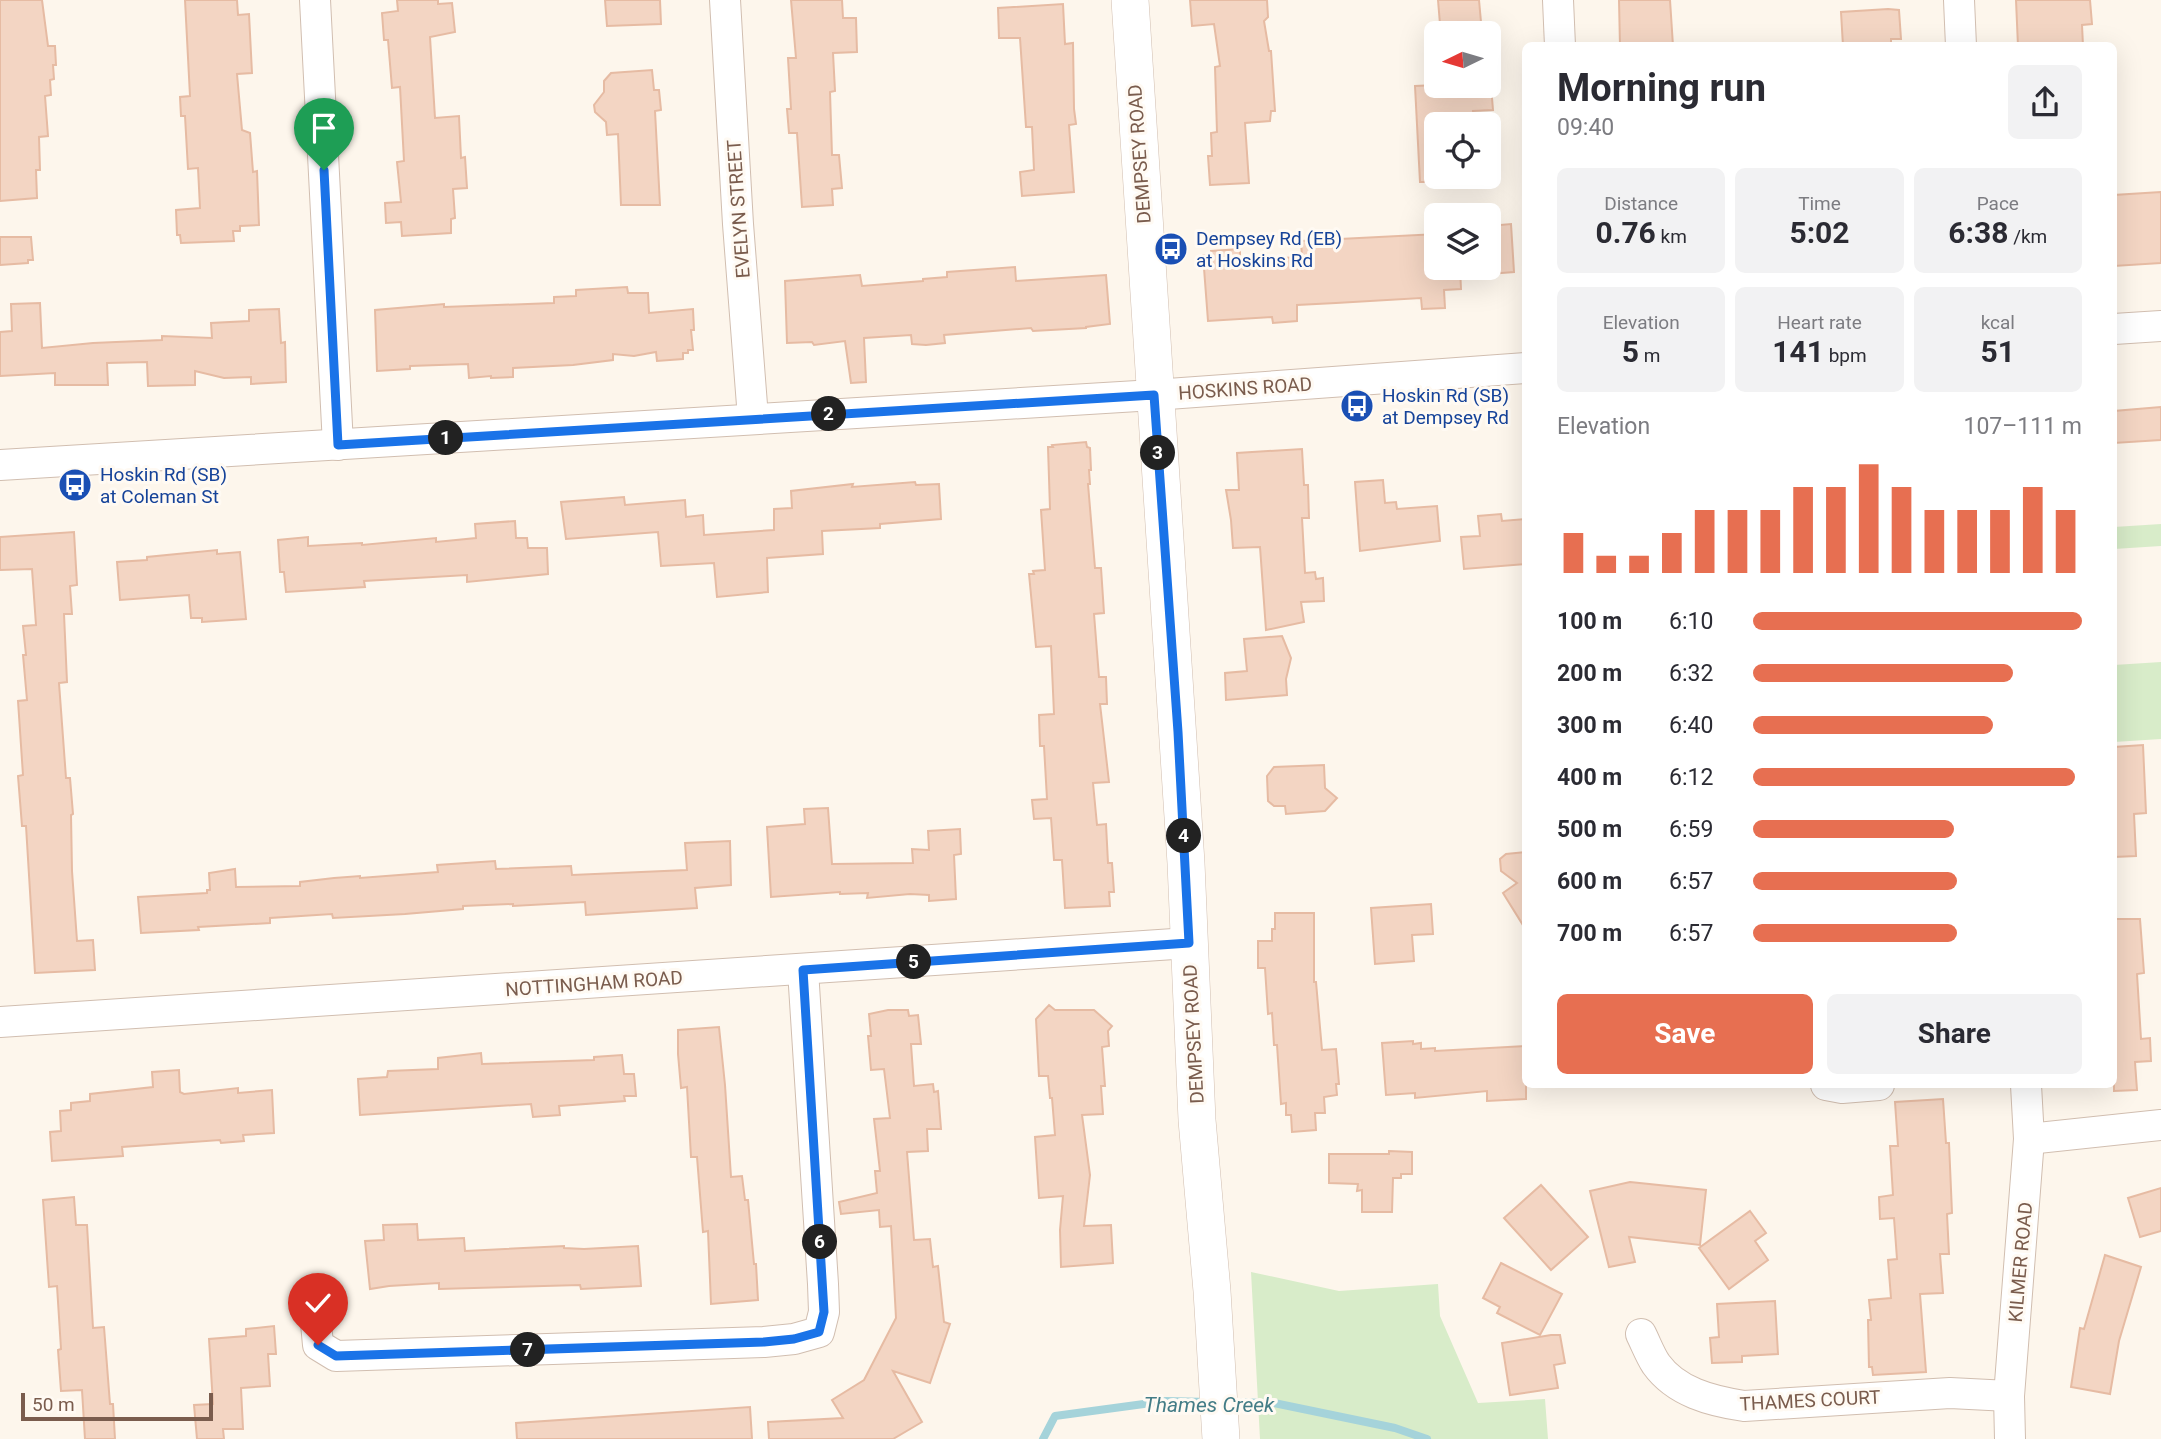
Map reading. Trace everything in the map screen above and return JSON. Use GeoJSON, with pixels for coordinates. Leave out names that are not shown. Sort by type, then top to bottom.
{"type":"FeatureCollection","features":[{"type":"Feature","properties":{"kind":"street"},"geometry":{"type":"LineString","coordinates":[[315,0],[338,445]]}},
{"type":"Feature","properties":{"kind":"street","name":"EVELYN STREET"},"geometry":{"type":"LineString","coordinates":[[725,0],[753,418]]}},
{"type":"Feature","properties":{"kind":"street","name":"DEMPSEY ROAD"},"geometry":{"type":"LineString","coordinates":[[1130,0],[1178,732],[1197,1119],[1221,1439]]}},
{"type":"Feature","properties":{"kind":"street"},"geometry":{"type":"LineString","coordinates":[[1558,0],[1560,42]]}},
{"type":"Feature","properties":{"kind":"street"},"geometry":{"type":"LineString","coordinates":[[1959,0],[1961,42]]}},
{"type":"Feature","properties":{"kind":"street"},"geometry":{"type":"LineString","coordinates":[[2117,329],[2161,326]]}},
{"type":"Feature","properties":{"kind":"street","name":"HOSKINS ROAD"},"geometry":{"type":"LineString","coordinates":[[0,465],[1154,395],[1522,368]]}},
{"type":"Feature","properties":{"kind":"street","name":"NOTTINGHAM ROAD"},"geometry":{"type":"LineString","coordinates":[[0,1022],[1189,943]]}},
{"type":"Feature","properties":{"kind":"street"},"geometry":{"type":"LineString","coordinates":[[316,1312],[318,1345],[336,1356],[764,1342],[794,1339],[819,1332],[824,1298],[803,970]]}},
{"type":"Feature","properties":{"kind":"street","name":"KILMER ROAD"},"geometry":{"type":"LineString","coordinates":[[2010,1439],[2009,1396],[2029,1139],[2026,1088]]}},
{"type":"Feature","properties":{"kind":"street"},"geometry":{"type":"LineString","coordinates":[[2029,1139],[2161,1125]]}},
{"type":"Feature","properties":{"kind":"street","name":"THAMES COURT"},"geometry":{"type":"LineString","coordinates":[[1641,1334],[1655,1363],[1670,1379],[1695,1395],[1723,1403],[1744,1406],[1950,1393],[2009,1396]]}},
{"type":"Feature","properties":{"kind":"green space"},"geometry":{"type":"Polygon","coordinates":[[[2161,524],[2161,546],[2117,549],[2117,527],[2161,524]]]}},
{"type":"Feature","properties":{"kind":"green space"},"geometry":{"type":"Polygon","coordinates":[[[2161,662],[2161,739],[2117,742],[2117,665],[2161,662]]]}},
{"type":"Feature","properties":{"kind":"green space"},"geometry":{"type":"Polygon","coordinates":[[[1251,1272],[1339,1291],[1438,1284],[1440,1316],[1478,1403],[1545,1399],[1548,1439],[1260,1439],[1251,1272]]]}},
{"type":"Feature","properties":{"kind":"building"},"geometry":{"type":"Polygon","coordinates":[[[0,0],[42,0],[48,46],[55,46],[56,65],[53,65],[54,79],[50,80],[51,95],[45,96],[48,136],[39,137],[37,198],[0,201],[0,0]]]}},
{"type":"Feature","properties":{"kind":"building"},"geometry":{"type":"Polygon","coordinates":[[[185,0],[237,0],[238,15],[249,14],[252,73],[237,74],[242,130],[250,133],[253,172],[257,171],[259,225],[240,226],[240,231],[233,231],[234,241],[181,243],[180,235],[177,235],[176,210],[200,208],[198,168],[188,169],[185,116],[181,116],[180,97],[190,96],[185,0]]]}},
{"type":"Feature","properties":{"kind":"building"},"geometry":{"type":"Polygon","coordinates":[[[397,0],[438,0],[438,4],[452,3],[455,32],[430,37],[435,118],[459,116],[461,158],[465,157],[467,188],[453,189],[455,218],[451,219],[451,233],[402,236],[401,222],[386,223],[385,203],[401,202],[397,162],[404,161],[400,87],[392,88],[388,40],[384,40],[382,13],[398,11],[397,0]]]}},
{"type":"Feature","properties":{"kind":"building"},"geometry":{"type":"Polygon","coordinates":[[[605,0],[660,0],[661,24],[607,26],[605,0]]]}},
{"type":"Feature","properties":{"kind":"building"},"geometry":{"type":"Polygon","coordinates":[[[791,0],[842,0],[843,18],[856,18],[857,52],[833,53],[835,91],[830,92],[832,155],[839,155],[842,188],[832,189],[833,205],[802,207],[797,133],[789,133],[787,109],[791,109],[788,58],[796,58],[791,0]]]}},
{"type":"Feature","properties":{"kind":"building"},"geometry":{"type":"Polygon","coordinates":[[[1190,0],[1267,0],[1268,17],[1264,21],[1271,51],[1275,111],[1271,111],[1270,121],[1245,123],[1249,183],[1210,185],[1208,156],[1212,156],[1211,133],[1217,132],[1215,67],[1220,66],[1214,24],[1192,26],[1190,0]]]}},
{"type":"Feature","properties":{"kind":"building"},"geometry":{"type":"Polygon","coordinates":[[[1438,0],[1479,0],[1481,21],[1440,21],[1438,0]]]}},
{"type":"Feature","properties":{"kind":"building"},"geometry":{"type":"Polygon","coordinates":[[[1619,0],[1670,0],[1673,42],[1620,42],[1619,0]]]}},
{"type":"Feature","properties":{"kind":"building"},"geometry":{"type":"Polygon","coordinates":[[[2016,0],[2090,0],[2092,24],[2082,25],[2083,42],[2018,42],[2016,0]]]}},
{"type":"Feature","properties":{"kind":"building"},"geometry":{"type":"Polygon","coordinates":[[[1063,4],[1065,44],[1073,43],[1076,124],[1069,125],[1074,192],[1022,196],[1020,172],[1034,170],[1032,127],[1026,127],[1020,38],[999,38],[998,8],[1063,4]]]}},
{"type":"Feature","properties":{"kind":"building"},"geometry":{"type":"Polygon","coordinates":[[[1899,10],[1901,39],[1891,39],[1891,42],[1843,42],[1841,12],[1899,10]]]}},
{"type":"Feature","properties":{"kind":"building"},"geometry":{"type":"Polygon","coordinates":[[[652,70],[654,90],[659,90],[661,110],[655,111],[660,205],[621,205],[618,134],[607,135],[606,122],[595,112],[594,105],[604,92],[604,81],[611,73],[652,70]]]}},
{"type":"Feature","properties":{"kind":"building"},"geometry":{"type":"Polygon","coordinates":[[[1415,86],[1424,86],[1424,98],[1492,98],[1493,110],[1424,112],[1424,182],[1420,182],[1415,86]]]}},
{"type":"Feature","properties":{"kind":"building"},"geometry":{"type":"Polygon","coordinates":[[[2161,192],[2161,263],[2117,266],[2117,195],[2161,192]]]}},
{"type":"Feature","properties":{"kind":"building"},"geometry":{"type":"Polygon","coordinates":[[[1511,224],[1514,272],[1501,273],[1501,225],[1511,224]]]}},
{"type":"Feature","properties":{"kind":"building"},"geometry":{"type":"Polygon","coordinates":[[[1424,235],[1424,280],[1461,280],[1461,289],[1444,290],[1445,308],[1422,309],[1421,298],[1297,305],[1297,321],[1273,323],[1272,317],[1208,321],[1203,255],[1211,255],[1211,251],[1240,249],[1240,260],[1302,257],[1301,241],[1424,235]]]}},
{"type":"Feature","properties":{"kind":"building"},"geometry":{"type":"Polygon","coordinates":[[[0,237],[31,237],[33,260],[28,260],[28,263],[0,265],[0,237]]]}},
{"type":"Feature","properties":{"kind":"building"},"geometry":{"type":"Polygon","coordinates":[[[1015,267],[1016,281],[1106,275],[1110,324],[1086,328],[1033,331],[1031,328],[944,335],[945,343],[926,345],[912,344],[911,335],[864,338],[866,382],[851,383],[845,341],[814,345],[812,342],[787,343],[785,281],[860,275],[862,286],[923,281],[947,277],[947,272],[1015,267]]]}},
{"type":"Feature","properties":{"kind":"building"},"geometry":{"type":"Polygon","coordinates":[[[627,287],[628,293],[648,293],[649,313],[693,309],[693,350],[683,353],[683,359],[657,361],[656,352],[634,356],[613,354],[613,360],[513,368],[513,377],[469,378],[468,364],[410,366],[410,369],[377,371],[375,310],[444,304],[444,307],[554,303],[554,297],[576,296],[576,290],[627,287]]]}},
{"type":"Feature","properties":{"kind":"building"},"geometry":{"type":"Polygon","coordinates":[[[40,303],[42,348],[162,340],[162,336],[212,338],[211,323],[249,321],[249,310],[279,309],[281,343],[285,342],[286,382],[251,384],[251,377],[224,378],[195,371],[195,385],[148,386],[147,362],[107,363],[108,385],[55,385],[55,373],[0,376],[0,332],[12,331],[11,304],[40,303]]]}},
{"type":"Feature","properties":{"kind":"building"},"geometry":{"type":"Polygon","coordinates":[[[2161,407],[2161,440],[2117,443],[2117,411],[2161,407]]]}},
{"type":"Feature","properties":{"kind":"building"},"geometry":{"type":"Polygon","coordinates":[[[1086,442],[1090,448],[1091,470],[1088,484],[1095,568],[1101,568],[1104,613],[1094,614],[1099,677],[1106,677],[1107,704],[1100,704],[1109,782],[1093,783],[1097,825],[1106,824],[1108,863],[1112,863],[1114,892],[1109,892],[1110,906],[1065,908],[1062,860],[1054,860],[1051,818],[1034,819],[1032,800],[1047,799],[1039,715],[1054,714],[1051,646],[1036,647],[1029,574],[1045,570],[1041,510],[1050,509],[1048,447],[1086,442]]]}},
{"type":"Feature","properties":{"kind":"building"},"geometry":{"type":"Polygon","coordinates":[[[1302,449],[1304,485],[1308,485],[1309,518],[1302,518],[1305,573],[1315,572],[1316,579],[1323,578],[1324,601],[1301,602],[1304,622],[1266,630],[1260,547],[1233,548],[1226,490],[1239,490],[1237,453],[1302,449]]]}},
{"type":"Feature","properties":{"kind":"building"},"geometry":{"type":"Polygon","coordinates":[[[1383,480],[1385,503],[1396,502],[1397,509],[1437,506],[1440,541],[1360,551],[1355,482],[1383,480]]]}},
{"type":"Feature","properties":{"kind":"building"},"geometry":{"type":"Polygon","coordinates":[[[915,482],[916,485],[939,484],[941,519],[880,524],[880,528],[822,531],[823,554],[767,558],[768,592],[717,597],[714,563],[661,566],[658,532],[566,539],[561,502],[624,497],[625,505],[685,500],[686,517],[703,515],[704,535],[774,530],[774,509],[792,508],[791,491],[853,484],[852,487],[915,482]]]}},
{"type":"Feature","properties":{"kind":"building"},"geometry":{"type":"Polygon","coordinates":[[[1501,514],[1502,521],[1522,519],[1522,564],[1464,569],[1461,537],[1480,536],[1478,516],[1501,514]]]}},
{"type":"Feature","properties":{"kind":"building"},"geometry":{"type":"Polygon","coordinates":[[[515,521],[516,538],[527,538],[528,548],[547,548],[548,574],[467,582],[467,575],[364,581],[365,587],[286,592],[284,572],[280,572],[278,540],[308,537],[308,546],[362,545],[436,538],[436,542],[476,538],[475,524],[515,521]]]}},
{"type":"Feature","properties":{"kind":"building"},"geometry":{"type":"Polygon","coordinates":[[[74,532],[77,585],[70,586],[72,614],[64,614],[67,682],[59,683],[66,778],[70,778],[73,814],[72,871],[77,941],[93,940],[95,970],[35,973],[26,826],[22,826],[18,776],[23,775],[18,701],[27,700],[23,626],[36,625],[32,569],[0,570],[0,537],[74,532]]]}},
{"type":"Feature","properties":{"kind":"building"},"geometry":{"type":"Polygon","coordinates":[[[217,550],[217,554],[240,552],[246,619],[202,622],[202,618],[191,618],[189,595],[120,600],[117,562],[217,550]]]}},
{"type":"Feature","properties":{"kind":"building"},"geometry":{"type":"Polygon","coordinates":[[[1282,636],[1291,658],[1286,679],[1287,695],[1226,700],[1225,673],[1247,671],[1244,639],[1282,636]]]}},
{"type":"Feature","properties":{"kind":"building"},"geometry":{"type":"Polygon","coordinates":[[[2143,745],[2146,813],[2134,814],[2136,856],[2117,857],[2117,747],[2143,745]]]}},
{"type":"Feature","properties":{"kind":"building"},"geometry":{"type":"Polygon","coordinates":[[[1324,765],[1325,788],[1337,798],[1325,811],[1286,814],[1285,806],[1274,806],[1268,801],[1267,776],[1274,767],[1324,765]]]}},
{"type":"Feature","properties":{"kind":"building"},"geometry":{"type":"Polygon","coordinates":[[[828,808],[832,864],[913,863],[912,849],[929,850],[928,831],[960,829],[961,854],[954,855],[956,899],[929,901],[929,895],[910,894],[867,898],[868,893],[840,892],[771,897],[767,827],[805,824],[804,809],[828,808]]]}},
{"type":"Feature","properties":{"kind":"building"},"geometry":{"type":"Polygon","coordinates":[[[730,841],[731,885],[695,888],[697,908],[586,915],[585,902],[463,906],[463,909],[405,914],[333,918],[332,914],[270,918],[270,923],[141,933],[138,897],[207,893],[207,890],[210,890],[209,873],[235,869],[236,887],[300,886],[300,882],[438,872],[437,865],[495,861],[496,869],[571,866],[572,875],[687,870],[685,843],[730,841]]]}},
{"type":"Feature","properties":{"kind":"building"},"geometry":{"type":"Polygon","coordinates":[[[1522,852],[1522,924],[1503,893],[1517,883],[1501,871],[1500,859],[1506,854],[1522,852]]]}},
{"type":"Feature","properties":{"kind":"building"},"geometry":{"type":"Polygon","coordinates":[[[1431,904],[1433,934],[1412,935],[1414,961],[1375,964],[1371,908],[1431,904]]]}},
{"type":"Feature","properties":{"kind":"building"},"geometry":{"type":"Polygon","coordinates":[[[1275,913],[1314,913],[1314,982],[1322,1050],[1336,1049],[1339,1084],[1336,1084],[1337,1095],[1324,1097],[1325,1113],[1315,1113],[1316,1130],[1292,1132],[1291,1115],[1286,1115],[1286,1103],[1281,1104],[1277,1045],[1274,1045],[1272,1013],[1268,1014],[1265,968],[1258,968],[1258,941],[1272,941],[1275,913]]]}},
{"type":"Feature","properties":{"kind":"building"},"geometry":{"type":"Polygon","coordinates":[[[2117,919],[2140,919],[2144,973],[2137,974],[2141,1039],[2150,1038],[2151,1061],[2135,1062],[2137,1090],[2114,1091],[2114,1088],[2117,1088],[2117,919]]]}},
{"type":"Feature","properties":{"kind":"building"},"geometry":{"type":"Polygon","coordinates":[[[1049,1005],[1055,1010],[1094,1010],[1112,1026],[1108,1031],[1109,1046],[1102,1047],[1105,1086],[1101,1086],[1103,1114],[1082,1115],[1090,1175],[1084,1226],[1111,1225],[1113,1263],[1061,1267],[1063,1196],[1039,1198],[1035,1137],[1055,1135],[1048,1076],[1039,1076],[1036,1019],[1049,1005]]]}},
{"type":"Feature","properties":{"kind":"building"},"geometry":{"type":"Polygon","coordinates":[[[908,1010],[909,1016],[918,1015],[921,1044],[911,1044],[914,1086],[933,1084],[934,1092],[938,1091],[941,1129],[927,1129],[928,1151],[907,1152],[914,1240],[930,1239],[933,1267],[938,1266],[944,1322],[950,1324],[930,1383],[893,1371],[922,1422],[893,1439],[769,1439],[768,1422],[843,1418],[832,1400],[864,1380],[896,1318],[891,1226],[880,1227],[879,1210],[841,1214],[839,1202],[877,1193],[875,1171],[880,1171],[874,1119],[890,1118],[884,1069],[871,1070],[869,1014],[908,1010]]]}},
{"type":"Feature","properties":{"kind":"building"},"geometry":{"type":"Polygon","coordinates":[[[719,1027],[731,1177],[742,1176],[745,1200],[748,1200],[758,1300],[711,1304],[708,1231],[703,1232],[697,1157],[691,1157],[687,1087],[681,1088],[678,1030],[719,1027]]]}},
{"type":"Feature","properties":{"kind":"building"},"geometry":{"type":"Polygon","coordinates":[[[1413,1041],[1413,1044],[1421,1043],[1421,1049],[1435,1048],[1435,1051],[1522,1046],[1522,1088],[1526,1088],[1526,1099],[1487,1101],[1487,1091],[1415,1098],[1415,1093],[1386,1095],[1382,1043],[1413,1041]]]}},
{"type":"Feature","properties":{"kind":"building"},"geometry":{"type":"Polygon","coordinates":[[[481,1053],[482,1064],[594,1060],[594,1057],[622,1055],[624,1074],[634,1074],[636,1096],[624,1096],[625,1101],[559,1106],[560,1115],[533,1117],[531,1104],[360,1115],[358,1079],[387,1077],[388,1071],[438,1069],[438,1058],[481,1053]]]}},
{"type":"Feature","properties":{"kind":"building"},"geometry":{"type":"Polygon","coordinates":[[[179,1070],[180,1092],[184,1094],[238,1088],[238,1093],[272,1090],[274,1133],[243,1135],[244,1141],[221,1143],[220,1140],[122,1147],[123,1156],[52,1161],[50,1132],[61,1131],[60,1111],[71,1110],[71,1103],[90,1101],[90,1094],[153,1087],[152,1072],[179,1070]]]}},
{"type":"Feature","properties":{"kind":"building"},"geometry":{"type":"Polygon","coordinates":[[[1943,1099],[1946,1143],[1949,1143],[1952,1213],[1947,1214],[1949,1254],[1940,1254],[1943,1293],[1920,1294],[1926,1372],[1873,1375],[1872,1367],[1869,1367],[1869,1300],[1891,1298],[1888,1260],[1897,1259],[1894,1218],[1880,1219],[1879,1197],[1893,1195],[1890,1146],[1898,1146],[1895,1102],[1943,1099]]]}},
{"type":"Feature","properties":{"kind":"building"},"geometry":{"type":"Polygon","coordinates":[[[1389,1151],[1412,1152],[1412,1174],[1401,1174],[1401,1178],[1393,1178],[1392,1212],[1362,1212],[1362,1190],[1357,1191],[1358,1184],[1329,1183],[1329,1154],[1389,1154],[1389,1151]]]}},
{"type":"Feature","properties":{"kind":"building"},"geometry":{"type":"Polygon","coordinates":[[[1630,1182],[1706,1190],[1700,1245],[1629,1237],[1635,1262],[1609,1267],[1590,1191],[1630,1182]]]}},
{"type":"Feature","properties":{"kind":"building"},"geometry":{"type":"Polygon","coordinates":[[[1541,1185],[1588,1237],[1551,1270],[1504,1218],[1541,1185]]]}},
{"type":"Feature","properties":{"kind":"building"},"geometry":{"type":"Polygon","coordinates":[[[2161,1188],[2161,1231],[2140,1237],[2128,1198],[2161,1188]]]}},
{"type":"Feature","properties":{"kind":"building"},"geometry":{"type":"Polygon","coordinates":[[[74,1197],[76,1225],[87,1225],[93,1328],[104,1327],[115,1439],[85,1439],[82,1390],[61,1391],[57,1286],[49,1287],[43,1200],[74,1197]]]}},
{"type":"Feature","properties":{"kind":"building"},"geometry":{"type":"Polygon","coordinates":[[[1750,1211],[1766,1233],[1755,1241],[1768,1260],[1729,1289],[1699,1248],[1750,1211]]]}},
{"type":"Feature","properties":{"kind":"building"},"geometry":{"type":"Polygon","coordinates":[[[417,1224],[418,1240],[464,1238],[465,1251],[564,1246],[584,1249],[638,1246],[641,1286],[581,1289],[580,1285],[439,1289],[439,1283],[370,1289],[365,1241],[384,1240],[383,1225],[417,1224]]]}},
{"type":"Feature","properties":{"kind":"building"},"geometry":{"type":"Polygon","coordinates":[[[2105,1255],[2141,1267],[2119,1341],[2110,1394],[2071,1387],[2080,1328],[2084,1329],[2105,1255]]]}},
{"type":"Feature","properties":{"kind":"building"},"geometry":{"type":"Polygon","coordinates":[[[1501,1263],[1562,1294],[1540,1335],[1497,1313],[1500,1307],[1483,1298],[1501,1263]]]}},
{"type":"Feature","properties":{"kind":"building"},"geometry":{"type":"Polygon","coordinates":[[[1775,1301],[1778,1354],[1742,1356],[1742,1362],[1712,1363],[1710,1338],[1719,1337],[1717,1304],[1775,1301]]]}},
{"type":"Feature","properties":{"kind":"building"},"geometry":{"type":"Polygon","coordinates":[[[274,1326],[276,1354],[268,1354],[270,1386],[241,1388],[243,1429],[223,1429],[224,1439],[197,1439],[194,1405],[213,1404],[209,1339],[246,1336],[246,1329],[274,1326]]]}},
{"type":"Feature","properties":{"kind":"building"},"geometry":{"type":"Polygon","coordinates":[[[1560,1335],[1565,1363],[1554,1365],[1558,1388],[1510,1395],[1502,1343],[1560,1335]]]}},
{"type":"Feature","properties":{"kind":"building"},"geometry":{"type":"Polygon","coordinates":[[[750,1407],[752,1439],[517,1439],[516,1423],[750,1407]]]}},
{"type":"Feature","properties":{"kind":"waterway","name":"Thames Creek"},"geometry":{"type":"LineString","coordinates":[[1043,1439],[1055,1416],[1166,1401],[1210,1402]]}},
{"type":"Feature","properties":{"kind":"waterway","name":"Thames Creek"},"geometry":{"type":"LineString","coordinates":[[1227,1402],[1274,1403],[1395,1428],[1427,1439]]}},
{"type":"Feature","properties":{"kind":"place","name":"Dempsey Rd (EB) at Hoskins Rd"},"geometry":{"type":"Point","coordinates":[1171,249]}},
{"type":"Feature","properties":{"kind":"place","name":"Hoskin Rd (SB) at Dempsey Rd"},"geometry":{"type":"Point","coordinates":[1357,406]}},
{"type":"Feature","properties":{"kind":"place","name":"Hoskin Rd (SB) at Coleman St"},"geometry":{"type":"Point","coordinates":[75,485]}},
{"type":"Feature","properties":{"kind":"route"},"geometry":{"type":"LineString","coordinates":[[318,1345],[336,1356],[764,1342],[794,1339],[819,1332],[824,1312],[803,970],[1189,943],[1178,732],[1154,395],[338,445],[324,170]]}}]}
